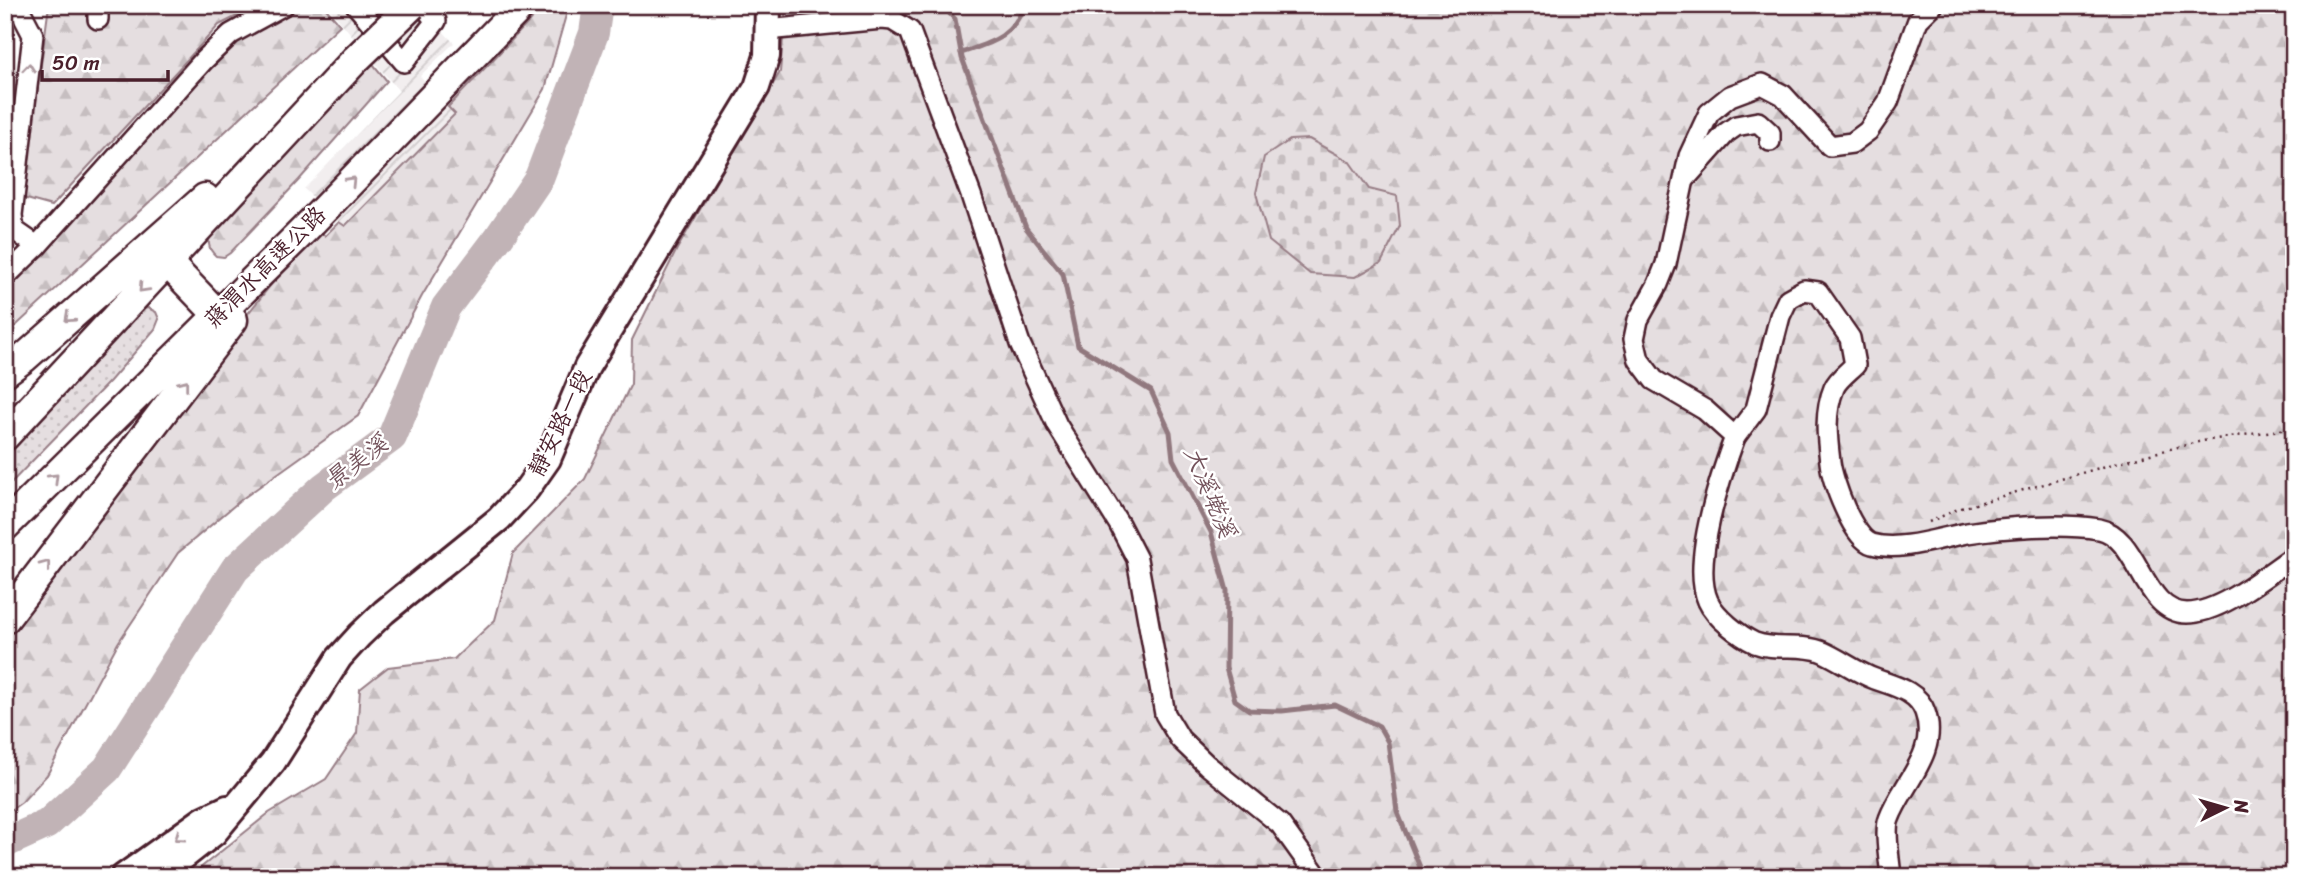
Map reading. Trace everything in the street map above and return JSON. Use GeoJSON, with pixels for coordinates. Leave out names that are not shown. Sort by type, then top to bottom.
{"type":"FeatureCollection","features":[{"type":"Feature","properties":{"kind":"highway"},"geometry":{"type":"LineString","coordinates":[[5,372],[35,349],[190,212],[412,5]]}},
{"type":"Feature","properties":{"kind":"highway","name":"蔣渭水高速公路"},"geometry":{"type":"LineString","coordinates":[[5,526],[303,230],[522,5]]}},
{"type":"Feature","properties":{"kind":"highway"},"geometry":{"type":"LineString","coordinates":[[5,436],[356,59]]}},
{"type":"Feature","properties":{"kind":"highway"},"geometry":{"type":"LineString","coordinates":[[5,619],[303,230]]}},
{"type":"Feature","properties":{"kind":"highway"},"geometry":{"type":"LineString","coordinates":[[167,262],[218,315]]}},
{"type":"Feature","properties":{"kind":"main road","name":"靜安路一段"},"geometry":{"type":"LineString","coordinates":[[158,877],[214,833],[273,762],[339,658],[360,635],[499,519],[527,489],[548,459],[587,367],[757,87],[767,56],[768,17]]}},
{"type":"Feature","properties":{"kind":"main road","name":"靜安路一段"},"geometry":{"type":"LineString","coordinates":[[123,877],[204,819],[237,803]]}},
{"type":"Feature","properties":{"kind":"street"},"geometry":{"type":"LineString","coordinates":[[5,277],[37,246],[211,53],[231,34],[284,5]]}},
{"type":"Feature","properties":{"kind":"street"},"geometry":{"type":"LineString","coordinates":[[356,5],[404,62],[436,21],[423,5]]}},
{"type":"Feature","properties":{"kind":"street"},"geometry":{"type":"LineString","coordinates":[[1735,437],[1705,410],[1654,380],[1639,360],[1634,339],[1638,320],[1666,264],[1689,156],[1709,113],[1730,96],[1762,84],[1783,95],[1830,146],[1852,143],[1868,131],[1888,102],[1918,20],[1933,5]]}},
{"type":"Feature","properties":{"kind":"street"},"geometry":{"type":"LineString","coordinates":[[5,10],[21,12],[33,36],[12,215],[14,230],[37,246]]}},
{"type":"Feature","properties":{"kind":"street"},"geometry":{"type":"LineString","coordinates":[[768,17],[882,19],[892,20],[910,31],[966,183],[1020,344],[1056,425],[1119,524],[1137,559],[1164,714],[1180,739],[1207,765],[1280,824],[1318,877]]}},
{"type":"Feature","properties":{"kind":"street"},"geometry":{"type":"LineString","coordinates":[[1684,179],[1736,125],[1758,122],[1770,133],[1770,141]]}},
{"type":"Feature","properties":{"kind":"street"},"geometry":{"type":"LineString","coordinates":[[1891,877],[1888,821],[1928,744],[1927,716],[1920,700],[1900,688],[1843,664],[1822,651],[1756,643],[1723,621],[1708,601],[1703,579],[1714,495],[1735,437],[1756,409],[1780,316],[1788,299],[1804,290],[1818,292],[1850,338],[1855,365],[1834,386],[1826,425],[1830,467],[1846,512],[1863,539],[1872,544],[1900,546],[1970,533],[2059,526],[2102,530],[2117,537],[2159,601],[2171,611],[2188,613],[2203,611],[2234,596],[2294,556]]}},
{"type":"Feature","properties":{"kind":"path"},"geometry":{"type":"LineString","coordinates":[[1924,524],[1958,509],[2123,461],[2202,442],[2294,428]]}},
{"type":"Feature","properties":{"kind":"shaded area"},"geometry":{"type":"Polygon","coordinates":[[[461,5],[438,26],[454,43],[420,76],[455,114],[345,227],[304,189],[399,91],[328,7],[461,5]]]}},
{"type":"Feature","properties":{"kind":"green space"},"geometry":{"type":"Polygon","coordinates":[[[49,5],[259,5],[219,25],[52,206],[23,198],[49,5]]]}},
{"type":"Feature","properties":{"kind":"green space"},"geometry":{"type":"Polygon","coordinates":[[[303,5],[323,5],[340,25],[5,336],[5,294],[234,43],[303,5]]]}},
{"type":"Feature","properties":{"kind":"green space"},"geometry":{"type":"Polygon","coordinates":[[[545,5],[562,5],[566,15],[545,89],[422,296],[358,416],[242,499],[178,553],[118,643],[47,775],[22,802],[5,814],[5,635],[153,433],[316,228],[325,236],[339,222],[345,226],[455,114],[448,107],[545,5]]]}},
{"type":"Feature","properties":{"kind":"green space"},"geometry":{"type":"Polygon","coordinates":[[[786,5],[2294,5],[2294,877],[189,877],[269,813],[326,779],[357,733],[360,689],[388,667],[454,659],[495,620],[513,553],[585,479],[631,384],[632,340],[677,249],[780,72],[786,5]]]}},
{"type":"Feature","properties":{"kind":"green space"},"geometry":{"type":"Polygon","coordinates":[[[369,59],[387,81],[230,253],[224,257],[216,256],[209,244],[211,230],[369,59]]]}},
{"type":"Feature","properties":{"kind":"green space"},"geometry":{"type":"Polygon","coordinates":[[[1309,139],[1349,161],[1369,189],[1397,196],[1400,226],[1381,263],[1355,277],[1310,274],[1269,241],[1256,193],[1264,157],[1290,140],[1309,139]]]}},
{"type":"Feature","properties":{"kind":"green space"},"geometry":{"type":"Polygon","coordinates":[[[148,308],[156,312],[159,319],[155,329],[110,381],[5,489],[5,448],[138,310],[148,308]]]}},
{"type":"Feature","properties":{"kind":"waterway","name":"景美溪"},"geometry":{"type":"LineString","coordinates":[[5,843],[47,824],[107,769],[235,569],[324,487],[392,437],[446,307],[539,178],[594,33],[598,5]]}},
{"type":"Feature","properties":{"kind":"waterway"},"geometry":{"type":"LineString","coordinates":[[961,53],[992,42],[1007,32],[1025,5]]}},
{"type":"Feature","properties":{"kind":"waterway","name":"大溪墘溪"},"geometry":{"type":"LineString","coordinates":[[950,14],[955,19],[962,58],[1026,228],[1063,274],[1078,346],[1151,391],[1170,432],[1173,459],[1211,532],[1227,591],[1226,668],[1235,700],[1249,710],[1282,711],[1335,705],[1379,726],[1388,742],[1397,811],[1424,877]]}}]}
